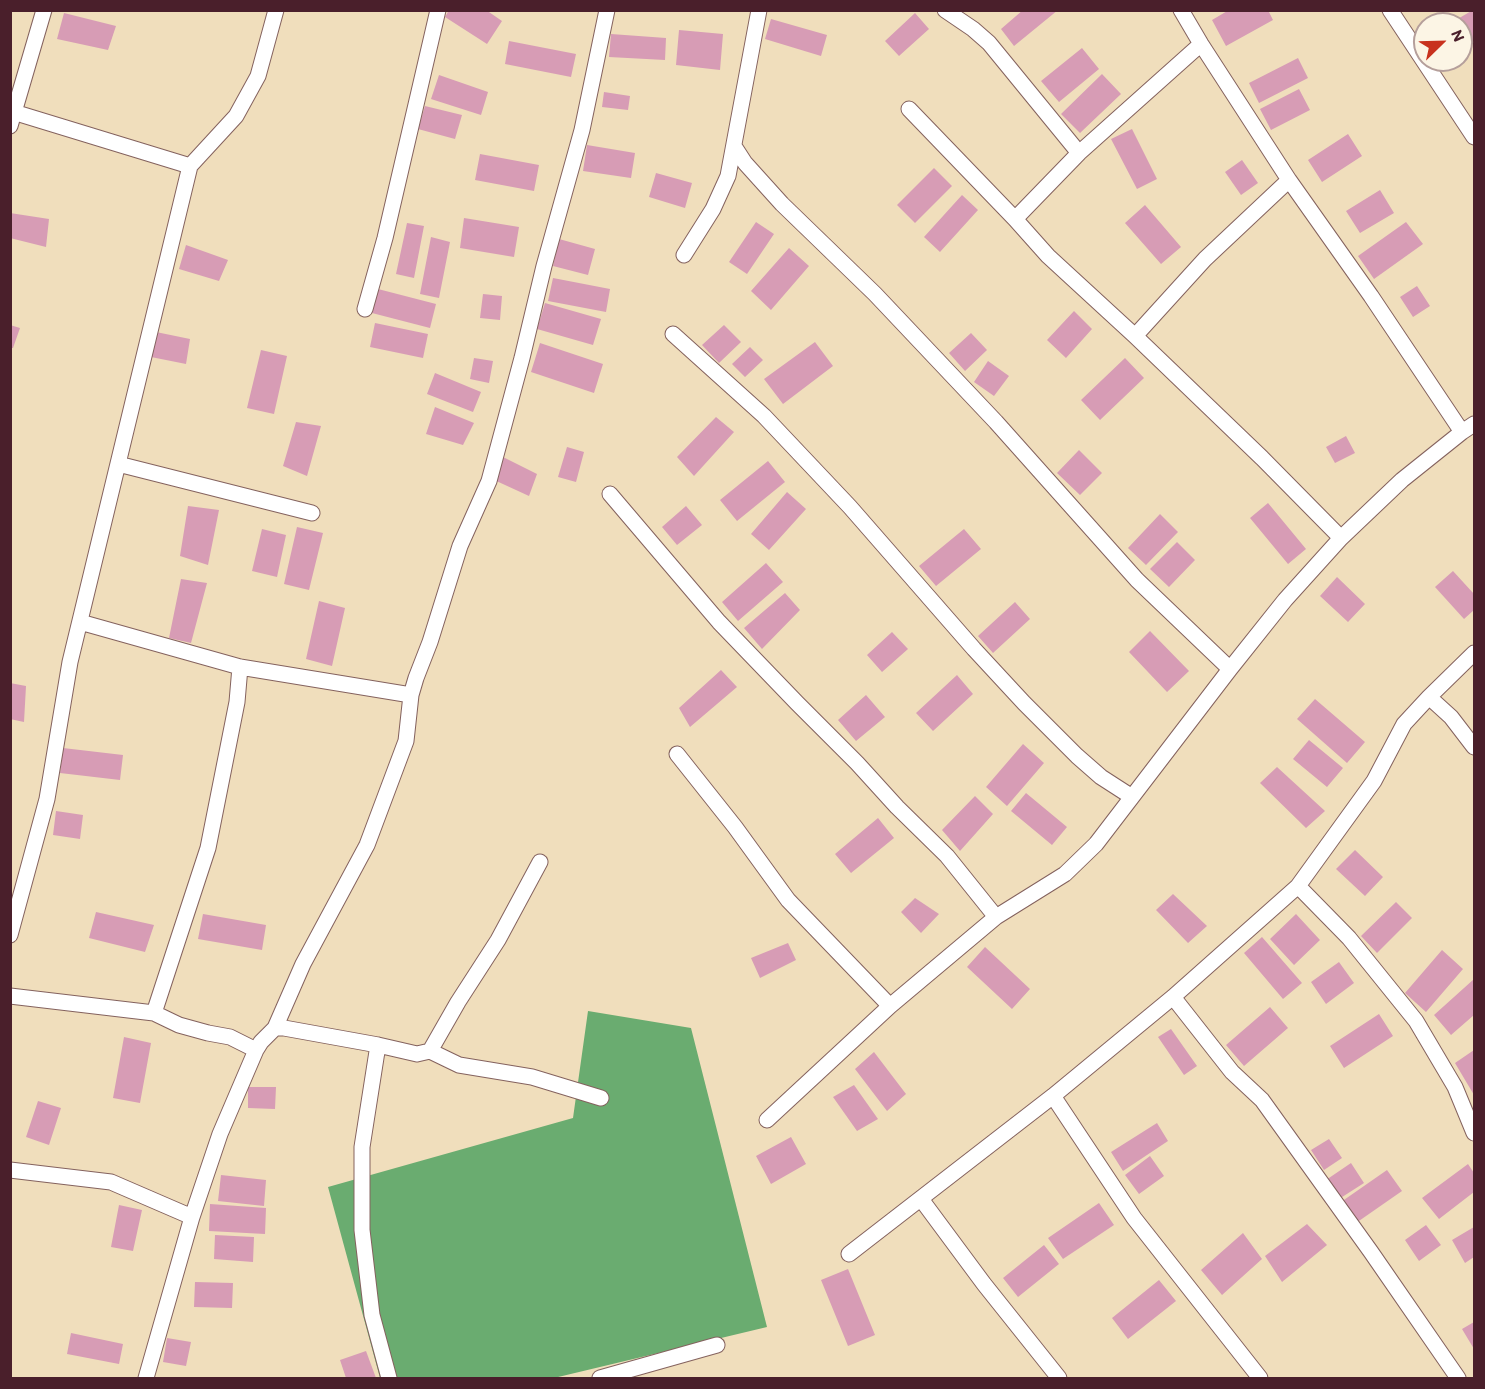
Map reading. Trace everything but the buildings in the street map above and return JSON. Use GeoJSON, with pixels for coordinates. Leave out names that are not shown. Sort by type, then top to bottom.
{"type":"FeatureCollection","features":[{"type":"Feature","properties":{"kind":"street"},"geometry":{"type":"LineString","coordinates":[[44,10],[12,116],[190,166]]}},
{"type":"Feature","properties":{"kind":"street"},"geometry":{"type":"LineString","coordinates":[[10,935],[47,799],[70,662],[190,166],[236,116],[258,76],[276,10]]}},
{"type":"Feature","properties":{"kind":"street"},"geometry":{"type":"LineString","coordinates":[[365,309],[385,238],[438,10]]}},
{"type":"Feature","properties":{"kind":"street"},"geometry":{"type":"LineString","coordinates":[[146,1378],[192,1217],[220,1134],[256,1050],[275,1029],[303,964],[367,845],[406,741],[411,696],[416,678],[430,642],[460,546],[489,481],[544,266],[582,130],[607,10]]}},
{"type":"Feature","properties":{"kind":"street"},"geometry":{"type":"LineString","coordinates":[[684,255],[713,209],[728,176],[759,10]]}},
{"type":"Feature","properties":{"kind":"street"},"geometry":{"type":"LineString","coordinates":[[945,10],[989,43],[1079,153]]}},
{"type":"Feature","properties":{"kind":"street"},"geometry":{"type":"LineString","coordinates":[[767,1120],[890,1006],[996,917],[1065,874],[1096,844],[1285,600],[1341,538],[1402,480],[1468,428],[1289,180],[1181,10]]}},
{"type":"Feature","properties":{"kind":"street"},"geometry":{"type":"LineString","coordinates":[[1390,10],[1474,137]]}},
{"type":"Feature","properties":{"kind":"street"},"geometry":{"type":"LineString","coordinates":[[1015,219],[1079,153],[1201,44]]}},
{"type":"Feature","properties":{"kind":"street"},"geometry":{"type":"LineString","coordinates":[[909,109],[1048,256],[1262,458],[1341,538]]}},
{"type":"Feature","properties":{"kind":"street"},"geometry":{"type":"LineString","coordinates":[[734,146],[745,163],[782,204],[875,294],[996,422],[1137,580],[1230,669]]}},
{"type":"Feature","properties":{"kind":"street"},"geometry":{"type":"LineString","coordinates":[[1135,336],[1205,259],[1289,180]]}},
{"type":"Feature","properties":{"kind":"street"},"geometry":{"type":"LineString","coordinates":[[673,334],[764,416],[850,507],[1024,703],[1101,777],[1132,797]]}},
{"type":"Feature","properties":{"kind":"street"},"geometry":{"type":"LineString","coordinates":[[118,464],[312,513]]}},
{"type":"Feature","properties":{"kind":"street"},"geometry":{"type":"LineString","coordinates":[[610,494],[719,622],[947,856],[996,917]]}},
{"type":"Feature","properties":{"kind":"street"},"geometry":{"type":"LineString","coordinates":[[80,622],[240,668],[411,696]]}},
{"type":"Feature","properties":{"kind":"street"},"geometry":{"type":"LineString","coordinates":[[849,1254],[1053,1096],[1173,997],[1299,886],[1374,781],[1404,724],[1474,653]]}},
{"type":"Feature","properties":{"kind":"street"},"geometry":{"type":"LineString","coordinates":[[154,1013],[208,848],[237,702],[240,668]]}},
{"type":"Feature","properties":{"kind":"street"},"geometry":{"type":"LineString","coordinates":[[1429,697],[1451,717],[1474,747]]}},
{"type":"Feature","properties":{"kind":"street"},"geometry":{"type":"LineString","coordinates":[[677,754],[735,827],[788,900],[890,1006]]}},
{"type":"Feature","properties":{"kind":"street"},"geometry":{"type":"LineString","coordinates":[[430,1051],[498,940],[540,862]]}},
{"type":"Feature","properties":{"kind":"street"},"geometry":{"type":"LineString","coordinates":[[1299,886],[1349,938],[1416,1021],[1455,1087],[1474,1133]]}},
{"type":"Feature","properties":{"kind":"street"},"geometry":{"type":"LineString","coordinates":[[10,996],[154,1013],[179,1024],[230,1037],[256,1050]]}},
{"type":"Feature","properties":{"kind":"street"},"geometry":{"type":"LineString","coordinates":[[1173,997],[1232,1072],[1262,1100],[1458,1378]]}},
{"type":"Feature","properties":{"kind":"street"},"geometry":{"type":"LineString","coordinates":[[275,1029],[284,1028],[417,1054],[430,1051],[459,1065],[532,1077],[601,1098]]}},
{"type":"Feature","properties":{"kind":"street"},"geometry":{"type":"LineString","coordinates":[[378,1045],[363,1147],[362,1230],[372,1316],[389,1378]]}},
{"type":"Feature","properties":{"kind":"street"},"geometry":{"type":"LineString","coordinates":[[1053,1096],[1134,1218],[1260,1378]]}},
{"type":"Feature","properties":{"kind":"street"},"geometry":{"type":"LineString","coordinates":[[10,1170],[111,1182],[192,1217]]}},
{"type":"Feature","properties":{"kind":"street"},"geometry":{"type":"LineString","coordinates":[[921,1199],[984,1284],[1059,1378]]}},
{"type":"Feature","properties":{"kind":"street"},"geometry":{"type":"LineString","coordinates":[[600,1378],[717,1345]]}},
{"type":"Feature","properties":{"kind":"green space"},"geometry":{"type":"Polygon","coordinates":[[[588,1011],[691,1028],[767,1327],[554,1378],[380,1378],[328,1187],[573,1118],[588,1011]]]}}]}
